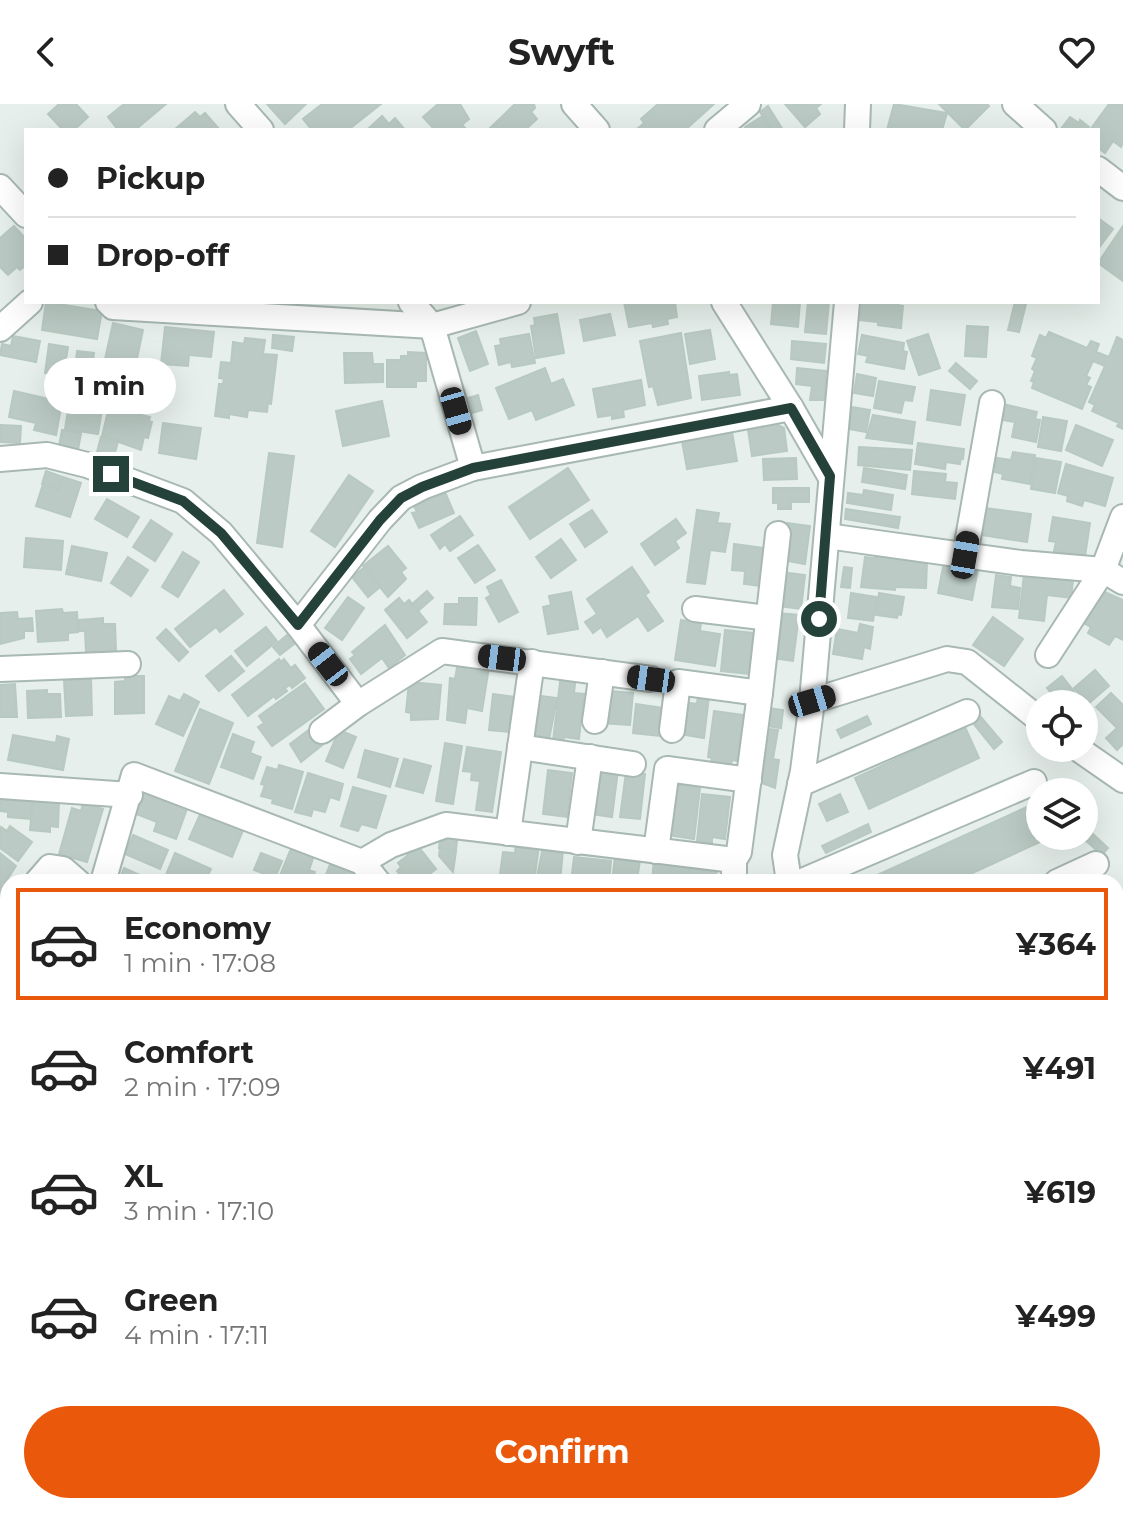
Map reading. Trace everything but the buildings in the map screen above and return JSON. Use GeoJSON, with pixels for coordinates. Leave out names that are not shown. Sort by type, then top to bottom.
{"type":"FeatureCollection","features":[{"type":"Feature","properties":{"kind":"street"},"geometry":{"type":"LineString","coordinates":[[238,104],[259,128]]}},
{"type":"Feature","properties":{"kind":"street"},"geometry":{"type":"LineString","coordinates":[[574,104],[595,128]]}},
{"type":"Feature","properties":{"kind":"street"},"geometry":{"type":"LineString","coordinates":[[719,128],[748,104]]}},
{"type":"Feature","properties":{"kind":"street"},"geometry":{"type":"LineString","coordinates":[[857,128],[858,104]]}},
{"type":"Feature","properties":{"kind":"street"},"geometry":{"type":"LineString","coordinates":[[1015,104],[1042,128]]}},
{"type":"Feature","properties":{"kind":"street"},"geometry":{"type":"LineString","coordinates":[[1100,171],[1123,188]]}},
{"type":"Feature","properties":{"kind":"street"},"geometry":{"type":"LineString","coordinates":[[0,187],[24,213]]}},
{"type":"Feature","properties":{"kind":"street"},"geometry":{"type":"LineString","coordinates":[[0,329],[28,304]]}},
{"type":"Feature","properties":{"kind":"street"},"geometry":{"type":"LineString","coordinates":[[110,304],[113,307],[432,326],[511,304]]}},
{"type":"Feature","properties":{"kind":"street"},"geometry":{"type":"LineString","coordinates":[[413,304],[432,326],[473,468]]}},
{"type":"Feature","properties":{"kind":"street"},"geometry":{"type":"LineString","coordinates":[[725,304],[830,476]]}},
{"type":"Feature","properties":{"kind":"street"},"geometry":{"type":"LineString","coordinates":[[788,874],[785,855],[800,784],[812,701],[847,304]]}},
{"type":"Feature","properties":{"kind":"street"},"geometry":{"type":"LineString","coordinates":[[965,555],[992,403]]}},
{"type":"Feature","properties":{"kind":"street"},"geometry":{"type":"LineString","coordinates":[[298,625],[380,520],[401,498],[422,487],[473,468],[791,408]]}},
{"type":"Feature","properties":{"kind":"street"},"geometry":{"type":"LineString","coordinates":[[0,459],[47,455],[87,465],[183,501],[221,533],[298,625],[358,704]]}},
{"type":"Feature","properties":{"kind":"street"},"geometry":{"type":"LineString","coordinates":[[1048,655],[1113,576],[1123,517]]}},
{"type":"Feature","properties":{"kind":"street"},"geometry":{"type":"LineString","coordinates":[[362,862],[391,845],[446,825],[656,851],[734,871],[749,780],[778,534]]}},
{"type":"Feature","properties":{"kind":"street"},"geometry":{"type":"LineString","coordinates":[[827,536],[1113,576]]}},
{"type":"Feature","properties":{"kind":"street"},"geometry":{"type":"LineString","coordinates":[[695,609],[768,618]]}},
{"type":"Feature","properties":{"kind":"street"},"geometry":{"type":"LineString","coordinates":[[322,731],[358,704],[442,651],[651,679]]}},
{"type":"Feature","properties":{"kind":"street"},"geometry":{"type":"LineString","coordinates":[[812,701],[947,659],[967,662],[1026,709]]}},
{"type":"Feature","properties":{"kind":"street"},"geometry":{"type":"LineString","coordinates":[[508,833],[532,662]]}},
{"type":"Feature","properties":{"kind":"street"},"geometry":{"type":"LineString","coordinates":[[0,669],[128,664]]}},
{"type":"Feature","properties":{"kind":"street"},"geometry":{"type":"LineString","coordinates":[[595,721],[602,672]]}},
{"type":"Feature","properties":{"kind":"street"},"geometry":{"type":"LineString","coordinates":[[672,730],[678,682],[760,693]]}},
{"type":"Feature","properties":{"kind":"street"},"geometry":{"type":"LineString","coordinates":[[800,784],[967,712]]}},
{"type":"Feature","properties":{"kind":"street"},"geometry":{"type":"LineString","coordinates":[[520,747],[633,764]]}},
{"type":"Feature","properties":{"kind":"street"},"geometry":{"type":"LineString","coordinates":[[578,842],[590,757]]}},
{"type":"Feature","properties":{"kind":"street"},"geometry":{"type":"LineString","coordinates":[[1097,762],[1123,780]]}},
{"type":"Feature","properties":{"kind":"street"},"geometry":{"type":"LineString","coordinates":[[656,851],[667,769],[749,780]]}},
{"type":"Feature","properties":{"kind":"street"},"geometry":{"type":"LineString","coordinates":[[105,874],[134,775],[362,862],[372,874]]}},
{"type":"Feature","properties":{"kind":"street"},"geometry":{"type":"LineString","coordinates":[[819,874],[1026,785]]}},
{"type":"Feature","properties":{"kind":"street"},"geometry":{"type":"LineString","coordinates":[[0,786],[130,795]]}},
{"type":"Feature","properties":{"kind":"street"},"geometry":{"type":"LineString","coordinates":[[1074,874],[1096,864]]}},
{"type":"Feature","properties":{"kind":"street"},"geometry":{"type":"LineString","coordinates":[[44,874],[50,867],[63,869],[69,874]]}},
{"type":"Feature","properties":{"kind":"route"},"geometry":{"type":"LineString","coordinates":[[111,474],[183,501],[221,533],[298,625],[380,520],[401,498],[422,487],[473,468],[791,408],[830,476],[819,619]]}}]}
